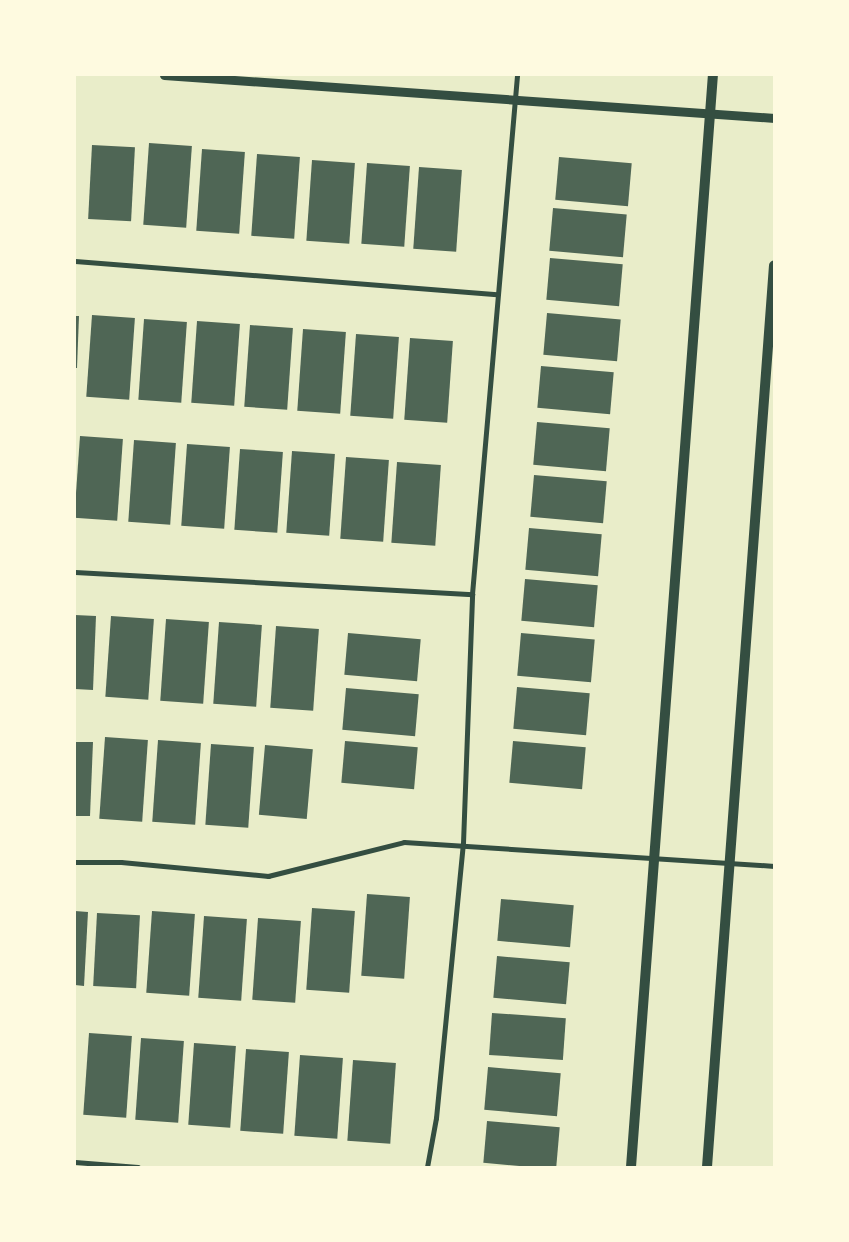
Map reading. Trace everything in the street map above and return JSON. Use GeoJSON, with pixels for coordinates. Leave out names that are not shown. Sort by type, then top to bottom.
{"type":"FeatureCollection","features":[{"type":"Feature","properties":{"kind":"main road"},"geometry":{"type":"LineString","coordinates":[[631,1167],[713,75]]}},
{"type":"Feature","properties":{"kind":"main road"},"geometry":{"type":"LineString","coordinates":[[707,1167],[774,265]]}},
{"type":"Feature","properties":{"kind":"street"},"geometry":{"type":"LineString","coordinates":[[164,75],[516,102],[774,118]]}},
{"type":"Feature","properties":{"kind":"street"},"geometry":{"type":"LineString","coordinates":[[427,1167],[436,1118],[463,844],[472,594],[517,75]]}},
{"type":"Feature","properties":{"kind":"street"},"geometry":{"type":"LineString","coordinates":[[75,261],[497,294]]}},
{"type":"Feature","properties":{"kind":"street"},"geometry":{"type":"LineString","coordinates":[[75,572],[472,594]]}},
{"type":"Feature","properties":{"kind":"street"},"geometry":{"type":"LineString","coordinates":[[75,862],[122,862],[268,876],[404,842],[463,844],[774,866]]}},
{"type":"Feature","properties":{"kind":"street"},"geometry":{"type":"LineString","coordinates":[[75,1162],[138,1167]]}},
{"type":"Feature","properties":{"kind":"building"},"geometry":{"type":"Polygon","coordinates":[[[149,143],[192,146],[186,228],[143,225],[149,143]]]}},
{"type":"Feature","properties":{"kind":"building"},"geometry":{"type":"Polygon","coordinates":[[[92,145],[135,147],[131,221],[88,219],[92,145]]]}},
{"type":"Feature","properties":{"kind":"building"},"geometry":{"type":"Polygon","coordinates":[[[202,149],[245,152],[239,234],[196,231],[202,149]]]}},
{"type":"Feature","properties":{"kind":"building"},"geometry":{"type":"Polygon","coordinates":[[[257,154],[300,157],[294,239],[251,236],[257,154]]]}},
{"type":"Feature","properties":{"kind":"building"},"geometry":{"type":"Polygon","coordinates":[[[559,157],[632,163],[628,206],[555,200],[559,157]]]}},
{"type":"Feature","properties":{"kind":"building"},"geometry":{"type":"Polygon","coordinates":[[[312,160],[355,163],[349,244],[306,241],[312,160]]]}},
{"type":"Feature","properties":{"kind":"building"},"geometry":{"type":"Polygon","coordinates":[[[367,163],[410,166],[404,247],[361,244],[367,163]]]}},
{"type":"Feature","properties":{"kind":"building"},"geometry":{"type":"Polygon","coordinates":[[[419,167],[462,170],[456,252],[413,249],[419,167]]]}},
{"type":"Feature","properties":{"kind":"building"},"geometry":{"type":"Polygon","coordinates":[[[553,208],[627,214],[623,257],[549,251],[553,208]]]}},
{"type":"Feature","properties":{"kind":"building"},"geometry":{"type":"Polygon","coordinates":[[[550,258],[623,264],[619,306],[546,300],[550,258]]]}},
{"type":"Feature","properties":{"kind":"building"},"geometry":{"type":"Polygon","coordinates":[[[547,313],[621,319],[617,361],[543,355],[547,313]]]}},
{"type":"Feature","properties":{"kind":"building"},"geometry":{"type":"Polygon","coordinates":[[[92,315],[135,318],[129,400],[86,397],[92,315]]]}},
{"type":"Feature","properties":{"kind":"building"},"geometry":{"type":"Polygon","coordinates":[[[75,316],[79,316],[77,368],[75,368],[75,316]]]}},
{"type":"Feature","properties":{"kind":"building"},"geometry":{"type":"Polygon","coordinates":[[[144,319],[187,322],[181,403],[138,400],[144,319]]]}},
{"type":"Feature","properties":{"kind":"building"},"geometry":{"type":"Polygon","coordinates":[[[197,321],[240,324],[234,406],[191,403],[197,321]]]}},
{"type":"Feature","properties":{"kind":"building"},"geometry":{"type":"Polygon","coordinates":[[[250,325],[293,328],[287,410],[244,407],[250,325]]]}},
{"type":"Feature","properties":{"kind":"building"},"geometry":{"type":"Polygon","coordinates":[[[303,329],[346,332],[340,414],[297,411],[303,329]]]}},
{"type":"Feature","properties":{"kind":"building"},"geometry":{"type":"Polygon","coordinates":[[[356,334],[399,337],[393,419],[350,416],[356,334]]]}},
{"type":"Feature","properties":{"kind":"building"},"geometry":{"type":"Polygon","coordinates":[[[410,338],[453,341],[447,423],[404,420],[410,338]]]}},
{"type":"Feature","properties":{"kind":"building"},"geometry":{"type":"Polygon","coordinates":[[[541,366],[614,372],[610,414],[537,408],[541,366]]]}},
{"type":"Feature","properties":{"kind":"building"},"geometry":{"type":"Polygon","coordinates":[[[537,422],[610,428],[606,471],[533,465],[537,422]]]}},
{"type":"Feature","properties":{"kind":"building"},"geometry":{"type":"Polygon","coordinates":[[[80,436],[123,439],[117,521],[75,518],[80,436]]]}},
{"type":"Feature","properties":{"kind":"building"},"geometry":{"type":"Polygon","coordinates":[[[134,440],[176,443],[170,525],[128,522],[134,440]]]}},
{"type":"Feature","properties":{"kind":"building"},"geometry":{"type":"Polygon","coordinates":[[[187,444],[230,447],[224,529],[181,526],[187,444]]]}},
{"type":"Feature","properties":{"kind":"building"},"geometry":{"type":"Polygon","coordinates":[[[240,449],[283,452],[277,533],[234,530],[240,449]]]}},
{"type":"Feature","properties":{"kind":"building"},"geometry":{"type":"Polygon","coordinates":[[[292,451],[335,454],[329,536],[286,533],[292,451]]]}},
{"type":"Feature","properties":{"kind":"building"},"geometry":{"type":"Polygon","coordinates":[[[346,457],[389,460],[383,542],[340,539],[346,457]]]}},
{"type":"Feature","properties":{"kind":"building"},"geometry":{"type":"Polygon","coordinates":[[[397,462],[441,465],[435,546],[391,543],[397,462]]]}},
{"type":"Feature","properties":{"kind":"building"},"geometry":{"type":"Polygon","coordinates":[[[534,475],[607,481],[603,523],[530,517],[534,475]]]}},
{"type":"Feature","properties":{"kind":"building"},"geometry":{"type":"Polygon","coordinates":[[[529,528],[602,534],[598,576],[525,570],[529,528]]]}},
{"type":"Feature","properties":{"kind":"building"},"geometry":{"type":"Polygon","coordinates":[[[525,579],[598,585],[594,627],[521,621],[525,579]]]}},
{"type":"Feature","properties":{"kind":"building"},"geometry":{"type":"Polygon","coordinates":[[[75,615],[96,616],[93,690],[75,689],[75,615]]]}},
{"type":"Feature","properties":{"kind":"building"},"geometry":{"type":"Polygon","coordinates":[[[111,616],[154,619],[148,700],[105,697],[111,616]]]}},
{"type":"Feature","properties":{"kind":"building"},"geometry":{"type":"Polygon","coordinates":[[[166,619],[209,622],[203,704],[160,701],[166,619]]]}},
{"type":"Feature","properties":{"kind":"building"},"geometry":{"type":"Polygon","coordinates":[[[219,622],[262,625],[256,707],[213,704],[219,622]]]}},
{"type":"Feature","properties":{"kind":"building"},"geometry":{"type":"Polygon","coordinates":[[[276,626],[319,629],[313,711],[270,708],[276,626]]]}},
{"type":"Feature","properties":{"kind":"building"},"geometry":{"type":"Polygon","coordinates":[[[348,633],[421,639],[417,681],[344,675],[348,633]]]}},
{"type":"Feature","properties":{"kind":"building"},"geometry":{"type":"Polygon","coordinates":[[[521,633],[595,639],[591,682],[517,676],[521,633]]]}},
{"type":"Feature","properties":{"kind":"building"},"geometry":{"type":"Polygon","coordinates":[[[517,687],[590,693],[586,735],[513,729],[517,687]]]}},
{"type":"Feature","properties":{"kind":"building"},"geometry":{"type":"Polygon","coordinates":[[[346,688],[419,694],[415,736],[342,730],[346,688]]]}},
{"type":"Feature","properties":{"kind":"building"},"geometry":{"type":"Polygon","coordinates":[[[105,737],[148,740],[142,822],[99,819],[105,737]]]}},
{"type":"Feature","properties":{"kind":"building"},"geometry":{"type":"Polygon","coordinates":[[[158,740],[201,743],[195,825],[152,822],[158,740]]]}},
{"type":"Feature","properties":{"kind":"building"},"geometry":{"type":"Polygon","coordinates":[[[345,741],[418,747],[414,789],[341,783],[345,741]]]}},
{"type":"Feature","properties":{"kind":"building"},"geometry":{"type":"Polygon","coordinates":[[[513,741],[586,747],[582,789],[509,783],[513,741]]]}},
{"type":"Feature","properties":{"kind":"building"},"geometry":{"type":"Polygon","coordinates":[[[75,742],[93,742],[90,816],[75,816],[75,742]]]}},
{"type":"Feature","properties":{"kind":"building"},"geometry":{"type":"Polygon","coordinates":[[[211,744],[254,747],[248,828],[205,825],[211,744]]]}},
{"type":"Feature","properties":{"kind":"building"},"geometry":{"type":"Polygon","coordinates":[[[265,745],[313,749],[307,819],[259,815],[265,745]]]}},
{"type":"Feature","properties":{"kind":"building"},"geometry":{"type":"Polygon","coordinates":[[[367,894],[410,897],[404,979],[361,976],[367,894]]]}},
{"type":"Feature","properties":{"kind":"building"},"geometry":{"type":"Polygon","coordinates":[[[501,899],[574,905],[570,947],[497,941],[501,899]]]}},
{"type":"Feature","properties":{"kind":"building"},"geometry":{"type":"Polygon","coordinates":[[[312,908],[355,911],[349,993],[306,990],[312,908]]]}},
{"type":"Feature","properties":{"kind":"building"},"geometry":{"type":"Polygon","coordinates":[[[75,911],[88,912],[84,986],[75,985],[75,911]]]}},
{"type":"Feature","properties":{"kind":"building"},"geometry":{"type":"Polygon","coordinates":[[[152,911],[195,914],[189,996],[146,993],[152,911]]]}},
{"type":"Feature","properties":{"kind":"building"},"geometry":{"type":"Polygon","coordinates":[[[97,913],[140,915],[136,988],[93,986],[97,913]]]}},
{"type":"Feature","properties":{"kind":"building"},"geometry":{"type":"Polygon","coordinates":[[[204,916],[247,919],[241,1001],[198,998],[204,916]]]}},
{"type":"Feature","properties":{"kind":"building"},"geometry":{"type":"Polygon","coordinates":[[[258,918],[301,921],[295,1003],[252,1000],[258,918]]]}},
{"type":"Feature","properties":{"kind":"building"},"geometry":{"type":"Polygon","coordinates":[[[497,956],[570,962],[566,1004],[493,998],[497,956]]]}},
{"type":"Feature","properties":{"kind":"building"},"geometry":{"type":"Polygon","coordinates":[[[492,1013],[566,1018],[563,1060],[489,1055],[492,1013]]]}},
{"type":"Feature","properties":{"kind":"building"},"geometry":{"type":"Polygon","coordinates":[[[89,1033],[132,1036],[126,1118],[83,1115],[89,1033]]]}},
{"type":"Feature","properties":{"kind":"building"},"geometry":{"type":"Polygon","coordinates":[[[141,1038],[184,1041],[178,1123],[135,1120],[141,1038]]]}},
{"type":"Feature","properties":{"kind":"building"},"geometry":{"type":"Polygon","coordinates":[[[194,1043],[236,1046],[230,1128],[188,1125],[194,1043]]]}},
{"type":"Feature","properties":{"kind":"building"},"geometry":{"type":"Polygon","coordinates":[[[246,1049],[289,1052],[283,1134],[240,1131],[246,1049]]]}},
{"type":"Feature","properties":{"kind":"building"},"geometry":{"type":"Polygon","coordinates":[[[300,1055],[343,1058],[337,1139],[294,1136],[300,1055]]]}},
{"type":"Feature","properties":{"kind":"building"},"geometry":{"type":"Polygon","coordinates":[[[353,1060],[396,1063],[390,1144],[347,1141],[353,1060]]]}},
{"type":"Feature","properties":{"kind":"building"},"geometry":{"type":"Polygon","coordinates":[[[488,1067],[561,1073],[557,1116],[484,1110],[488,1067]]]}},
{"type":"Feature","properties":{"kind":"building"},"geometry":{"type":"Polygon","coordinates":[[[487,1121],[560,1127],[556,1167],[483,1163],[487,1121]]]}}]}
